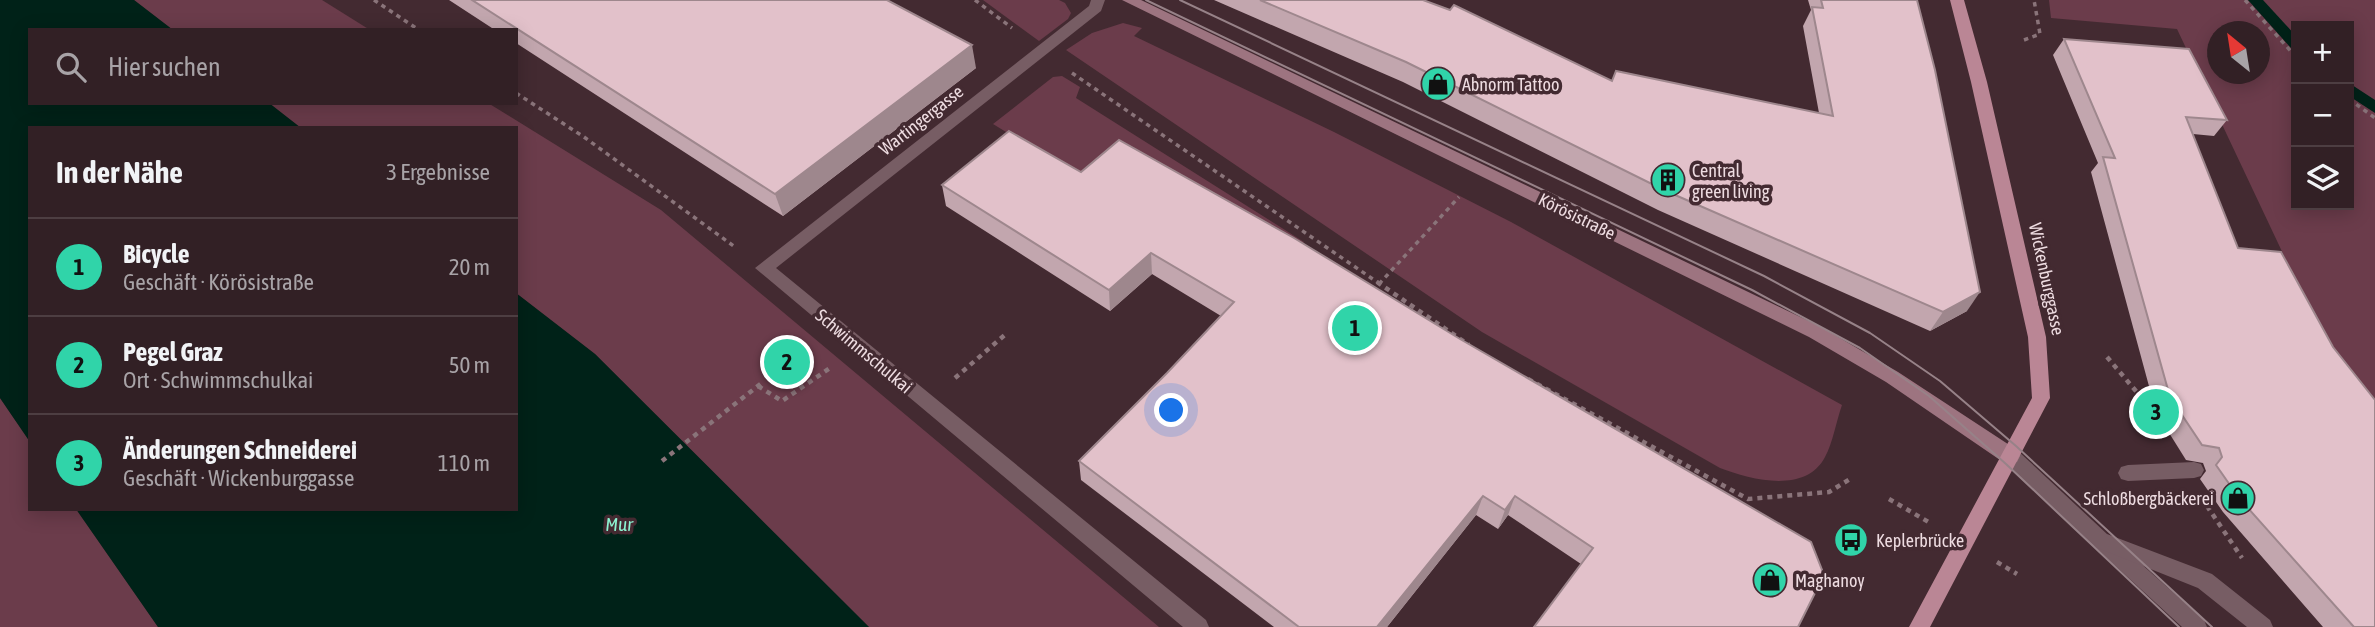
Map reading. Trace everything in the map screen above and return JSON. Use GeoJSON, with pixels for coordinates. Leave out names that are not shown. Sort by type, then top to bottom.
{"type":"FeatureCollection","features":[{"type":"Feature","properties":{"kind":"main road","name":"Körösistraße"},"geometry":{"type":"LineString","coordinates":[[1129,0],[1815,332],[1892,377],[2010,456]]}},
{"type":"Feature","properties":{"kind":"main road","name":"Wickenburggasse"},"geometry":{"type":"LineString","coordinates":[[1919,627],[2041,398],[2038,338],[1979,82],[1957,0]]}},
{"type":"Feature","properties":{"kind":"street","name":"Wartingergasse"},"geometry":{"type":"LineString","coordinates":[[764,268],[1096,8],[1098,0]]}},
{"type":"Feature","properties":{"kind":"street","name":"Schwimmschulkai"},"geometry":{"type":"LineString","coordinates":[[764,268],[1199,627]]}},
{"type":"Feature","properties":{"kind":"street"},"geometry":{"type":"LineString","coordinates":[[2010,456],[2197,627]]}},
{"type":"Feature","properties":{"kind":"street"},"geometry":{"type":"LineString","coordinates":[[2128,473],[2194,470]]}},
{"type":"Feature","properties":{"kind":"street"},"geometry":{"type":"LineString","coordinates":[[2101,540],[2205,581],[2263,627]]}},
{"type":"Feature","properties":{"kind":"path"},"geometry":{"type":"LineString","coordinates":[[374,0],[416,28]]}},
{"type":"Feature","properties":{"kind":"path"},"geometry":{"type":"LineString","coordinates":[[975,0],[1041,51],[1472,346]]}},
{"type":"Feature","properties":{"kind":"path"},"geometry":{"type":"LineString","coordinates":[[2024,40],[2040,34],[2034,0]]}},
{"type":"Feature","properties":{"kind":"path"},"geometry":{"type":"LineString","coordinates":[[2245,0],[2291,51]]}},
{"type":"Feature","properties":{"kind":"path"},"geometry":{"type":"LineString","coordinates":[[518,94],[584,137],[764,268]]}},
{"type":"Feature","properties":{"kind":"path"},"geometry":{"type":"LineString","coordinates":[[2354,103],[2375,118]]}},
{"type":"Feature","properties":{"kind":"path"},"geometry":{"type":"LineString","coordinates":[[1379,284],[1485,171]]}},
{"type":"Feature","properties":{"kind":"path"},"geometry":{"type":"LineString","coordinates":[[965,370],[1007,333]]}},
{"type":"Feature","properties":{"kind":"path"},"geometry":{"type":"LineString","coordinates":[[662,461],[761,384],[773,398],[782,401],[788,399],[859,346]]}},
{"type":"Feature","properties":{"kind":"path"},"geometry":{"type":"LineString","coordinates":[[2106,357],[2144,405]]}},
{"type":"Feature","properties":{"kind":"path"},"geometry":{"type":"LineString","coordinates":[[1519,374],[1748,499],[1829,492],[1850,478]]}},
{"type":"Feature","properties":{"kind":"path"},"geometry":{"type":"LineString","coordinates":[[2215,520],[2233,543]]}},
{"type":"Feature","properties":{"kind":"shaded area"},"geometry":{"type":"Polygon","coordinates":[[[134,0],[322,0],[367,28],[170,28],[134,0]]]}},
{"type":"Feature","properties":{"kind":"shaded area"},"geometry":{"type":"Polygon","coordinates":[[[983,0],[1059,0],[1065,3],[1071,13],[1068,19],[1039,41],[983,0]]]}},
{"type":"Feature","properties":{"kind":"shaded area"},"geometry":{"type":"Polygon","coordinates":[[[2049,0],[2375,0],[2375,411],[2337,368],[2177,29],[2051,18],[2049,0]]]}},
{"type":"Feature","properties":{"kind":"shaded area"},"geometry":{"type":"Polygon","coordinates":[[[1123,23],[1142,28],[1134,36],[1334,132],[1511,222],[1842,405],[1825,457],[1816,469],[1792,480],[1762,480],[1720,468],[1482,332],[1066,50],[1092,33],[1123,23]]]}},
{"type":"Feature","properties":{"kind":"shaded area"},"geometry":{"type":"Polygon","coordinates":[[[1062,76],[1080,87],[1076,98],[1304,242],[1292,255],[1082,193],[1011,135],[993,124],[1053,77],[1062,76]]]}},
{"type":"Feature","properties":{"kind":"shaded area"},"geometry":{"type":"Polygon","coordinates":[[[272,105],[491,105],[661,210],[1159,627],[869,627],[595,354],[518,295],[518,126],[298,126],[272,105]]]}},
{"type":"Feature","properties":{"kind":"shaded area"},"geometry":{"type":"Polygon","coordinates":[[[0,398],[28,439],[28,511],[77,511],[158,627],[0,627],[0,398]]]}},
{"type":"Feature","properties":{"kind":"water"},"geometry":{"type":"Polygon","coordinates":[[[0,0],[134,0],[170,28],[28,28],[28,105],[272,105],[298,126],[28,126],[28,439],[0,398],[0,0]]]}},
{"type":"Feature","properties":{"kind":"water","name":"Mur"},"geometry":{"type":"Polygon","coordinates":[[[518,295],[595,354],[869,627],[158,627],[77,511],[518,511],[518,295]]]}},
{"type":"Feature","properties":{"kind":"building"},"geometry":{"type":"Polygon","coordinates":[[[472,0],[887,0],[972,45],[775,194],[472,0]]]}},
{"type":"Feature","properties":{"kind":"building"},"geometry":{"type":"Polygon","coordinates":[[[1260,0],[1423,0],[1450,10],[1454,5],[1612,81],[1616,71],[1833,116],[1812,7],[1823,8],[1821,0],[1917,0],[1935,70],[1980,292],[1943,312],[1666,191],[1406,62],[1260,0]]]}},
{"type":"Feature","properties":{"kind":"building"},"geometry":{"type":"Polygon","coordinates":[[[2064,39],[2189,49],[2227,120],[2186,117],[2238,248],[2281,252],[2333,347],[2375,400],[2375,627],[2354,627],[2239,498],[2216,465],[2222,457],[2219,448],[2202,445],[2170,397],[2103,157],[2115,158],[2064,39]]]}},
{"type":"Feature","properties":{"kind":"building"},"geometry":{"type":"Polygon","coordinates":[[[1009,131],[1081,172],[1119,140],[1294,238],[1460,339],[1811,542],[1824,575],[1798,627],[1534,627],[1593,548],[1515,496],[1505,510],[1483,496],[1377,627],[1299,627],[1079,461],[1234,302],[1151,253],[1109,290],[942,185],[1009,131]]]}},
{"type":"Feature","properties":{"kind":"waterway"},"geometry":{"type":"LineString","coordinates":[[2255,0],[2291,40]]}},
{"type":"Feature","properties":{"kind":"waterway"},"geometry":{"type":"LineString","coordinates":[[2354,92],[2375,108]]}},
{"type":"Feature","properties":{"kind":"tram line"},"geometry":{"type":"LineString","coordinates":[[1146,0],[1752,290],[1860,348],[1929,396],[2006,464],[2179,627]]}},
{"type":"Feature","properties":{"kind":"tram line"},"geometry":{"type":"LineString","coordinates":[[1180,0],[1764,276],[1870,333],[1940,381],[2016,446],[2212,627]]}},
{"type":"Feature","properties":{"kind":"place","name":"Abnorm Tattoo"},"geometry":{"type":"Point","coordinates":[1438,84]}},
{"type":"Feature","properties":{"kind":"place","name":"Central green living"},"geometry":{"type":"Point","coordinates":[1668,180]}},
{"type":"Feature","properties":{"kind":"place","name":"Bicycle"},"geometry":{"type":"Point","coordinates":[1355,328]}},
{"type":"Feature","properties":{"kind":"place","name":"Pegel Graz"},"geometry":{"type":"Point","coordinates":[787,362]}},
{"type":"Feature","properties":{"kind":"place","name":"Änderungen Schneiderei"},"geometry":{"type":"Point","coordinates":[2156,412]}},
{"type":"Feature","properties":{"kind":"place","name":"Schloßbergbäckerei"},"geometry":{"type":"Point","coordinates":[2238,498]}},
{"type":"Feature","properties":{"kind":"place","name":"Keplerbrücke"},"geometry":{"type":"Point","coordinates":[1851,540]}},
{"type":"Feature","properties":{"kind":"place","name":"Maghanoy"},"geometry":{"type":"Point","coordinates":[1770,580]}}]}
